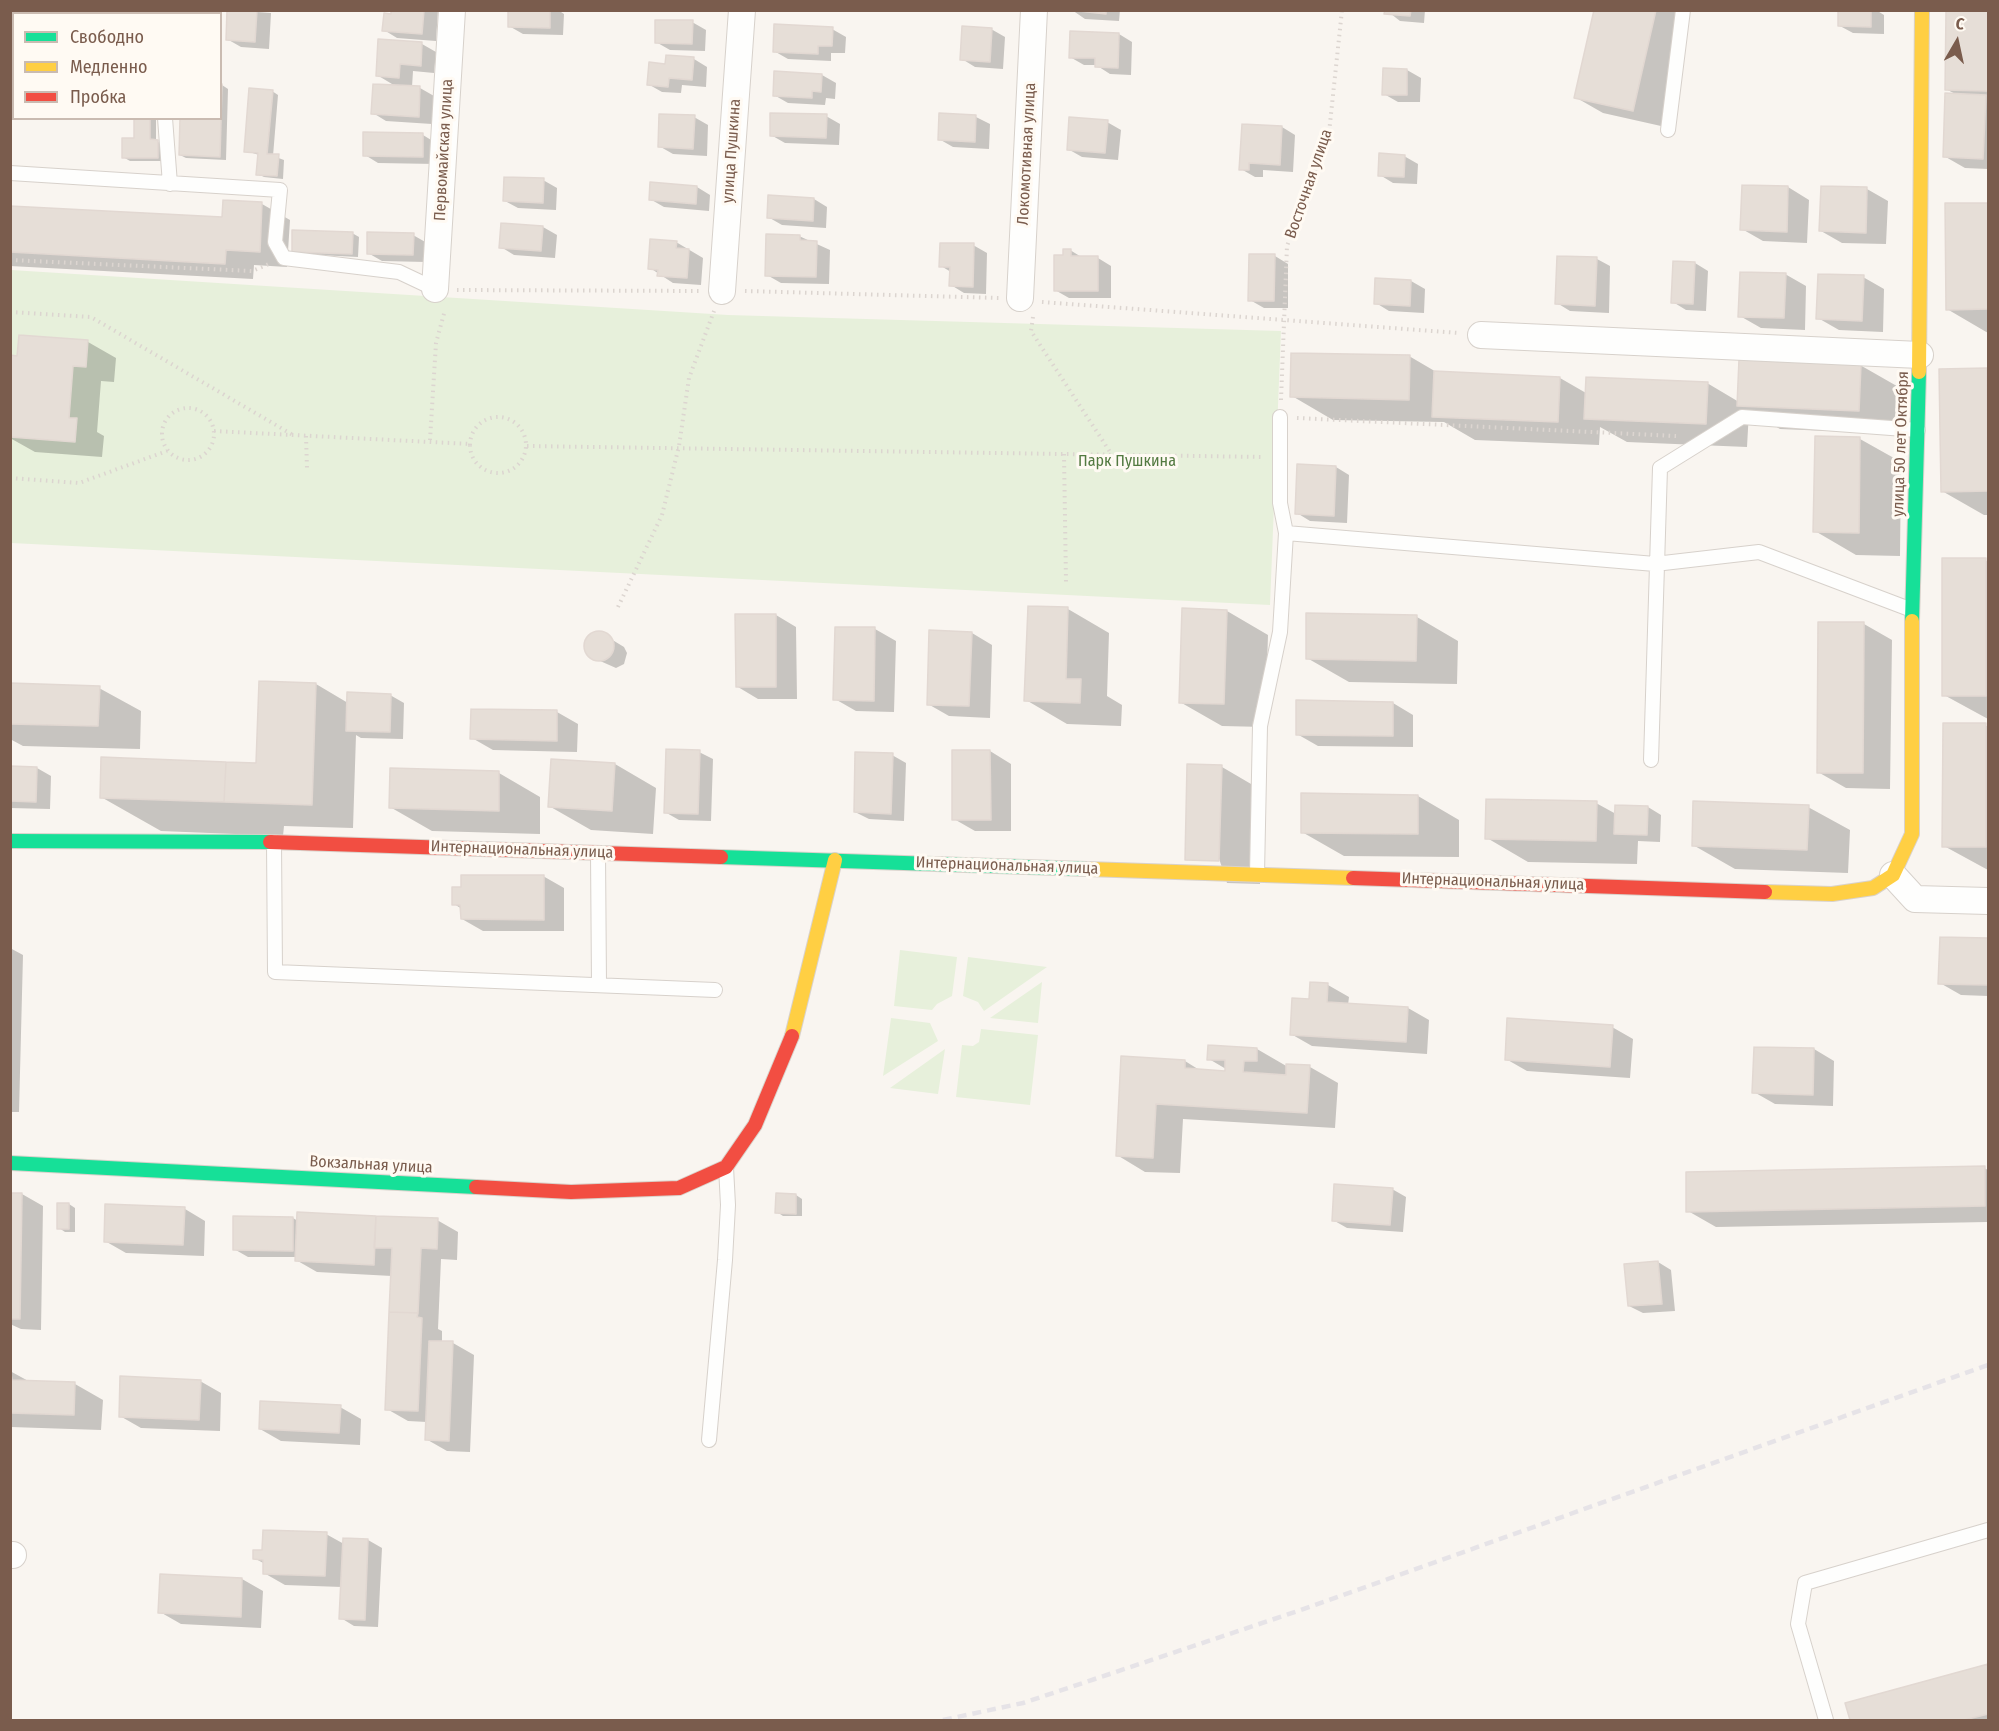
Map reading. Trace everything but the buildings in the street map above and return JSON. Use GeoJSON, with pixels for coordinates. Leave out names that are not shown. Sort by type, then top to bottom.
{"type":"FeatureCollection","features":[{"type":"Feature","properties":{"kind":"street","name":"Первомайская улица"},"geometry":{"type":"LineString","coordinates":[[443,289],[452,10]]}},
{"type":"Feature","properties":{"kind":"street","name":"улица Пушкина"},"geometry":{"type":"LineString","coordinates":[[722,291],[742,10]]}},
{"type":"Feature","properties":{"kind":"street","name":"Локомотивная улица"},"geometry":{"type":"LineString","coordinates":[[1028,300],[1034,10]]}},
{"type":"Feature","properties":{"kind":"street","name":"улица 50 лет Октября"},"geometry":{"type":"LineString","coordinates":[[1893,874],[1912,834],[1912,610],[1920,356],[1922,10]]}},
{"type":"Feature","properties":{"kind":"street"},"geometry":{"type":"LineString","coordinates":[[1481,335],[1920,356]]}},
{"type":"Feature","properties":{"kind":"street","name":"Интернациональная улица"},"geometry":{"type":"LineString","coordinates":[[10,841],[274,842],[1832,894],[1873,888],[1893,874]]}},
{"type":"Feature","properties":{"kind":"street"},"geometry":{"type":"LineString","coordinates":[[726,1167],[755,1125],[792,1038],[836,860]]}},
{"type":"Feature","properties":{"kind":"street"},"geometry":{"type":"LineString","coordinates":[[1893,874],[1915,899],[1989,901]]}},
{"type":"Feature","properties":{"kind":"street","name":"Вокзальная улица"},"geometry":{"type":"LineString","coordinates":[[10,1163],[571,1192],[679,1188],[726,1167]]}},
{"type":"Feature","properties":{"kind":"lane"},"geometry":{"type":"LineString","coordinates":[[1668,130],[1683,10]]}},
{"type":"Feature","properties":{"kind":"lane"},"geometry":{"type":"LineString","coordinates":[[165,120],[170,184]]}},
{"type":"Feature","properties":{"kind":"lane"},"geometry":{"type":"LineString","coordinates":[[10,173],[280,190],[275,242],[284,258],[399,272],[443,289]]}},
{"type":"Feature","properties":{"kind":"lane"},"geometry":{"type":"LineString","coordinates":[[1257,874],[1260,726],[1280,632],[1286,533],[1280,503],[1280,417]]}},
{"type":"Feature","properties":{"kind":"lane"},"geometry":{"type":"LineString","coordinates":[[1651,760],[1655,564],[1660,468],[1743,417],[1918,430]]}},
{"type":"Feature","properties":{"kind":"lane"},"geometry":{"type":"LineString","coordinates":[[1286,533],[1655,564],[1759,552],[1912,610]]}},
{"type":"Feature","properties":{"kind":"lane"},"geometry":{"type":"LineString","coordinates":[[274,842],[275,972],[715,990]]}},
{"type":"Feature","properties":{"kind":"lane"},"geometry":{"type":"LineString","coordinates":[[598,853],[599,985]]}},
{"type":"Feature","properties":{"kind":"lane"},"geometry":{"type":"LineString","coordinates":[[709,1440],[725,1260],[728,1204],[726,1167]]}},
{"type":"Feature","properties":{"kind":"lane"},"geometry":{"type":"LineString","coordinates":[[1827,1720],[1798,1624],[1804,1583],[1989,1530]]}},
{"type":"Feature","properties":{"kind":"path","name":"Восточная улица"},"geometry":{"type":"LineString","coordinates":[[1280,417],[1287,246],[1329,133],[1342,10]]}},
{"type":"Feature","properties":{"kind":"path"},"geometry":{"type":"LineString","coordinates":[[10,260],[252,271],[284,258]]}},
{"type":"Feature","properties":{"kind":"path"},"geometry":{"type":"LineString","coordinates":[[430,440],[436,343],[443,289],[722,291],[1028,300],[1284,322],[1481,335]]}},
{"type":"Feature","properties":{"kind":"path"},"geometry":{"type":"LineString","coordinates":[[618,607],[662,515],[679,446],[689,378],[722,291]]}},
{"type":"Feature","properties":{"kind":"path"},"geometry":{"type":"LineString","coordinates":[[1028,300],[1031,331],[1112,455]]}},
{"type":"Feature","properties":{"kind":"path"},"geometry":{"type":"LineString","coordinates":[[10,312],[91,317],[293,435]]}},
{"type":"Feature","properties":{"kind":"path"},"geometry":{"type":"LineString","coordinates":[[184,407],[202,411],[212,422],[214,431],[210,448],[204,455],[192,460],[183,460],[168,451],[162,438],[162,429],[165,420],[175,410],[184,407]]}},
{"type":"Feature","properties":{"kind":"path"},"geometry":{"type":"LineString","coordinates":[[496,416],[506,417],[521,428],[526,446],[522,460],[515,468],[501,473],[482,468],[471,454],[470,444],[478,424],[496,416]]}},
{"type":"Feature","properties":{"kind":"path"},"geometry":{"type":"LineString","coordinates":[[1280,417],[1712,438]]}},
{"type":"Feature","properties":{"kind":"path"},"geometry":{"type":"LineString","coordinates":[[214,431],[430,440],[470,444]]}},
{"type":"Feature","properties":{"kind":"path"},"geometry":{"type":"LineString","coordinates":[[306,436],[307,468]]}},
{"type":"Feature","properties":{"kind":"path"},"geometry":{"type":"LineString","coordinates":[[526,446],[679,446],[1280,457]]}},
{"type":"Feature","properties":{"kind":"path"},"geometry":{"type":"LineString","coordinates":[[10,478],[80,483],[168,451]]}},
{"type":"Feature","properties":{"kind":"path"},"geometry":{"type":"LineString","coordinates":[[1064,454],[1066,583]]}},
{"type":"Feature","properties":{"kind":"green space","name":"Парк Пушкина"},"geometry":{"type":"Polygon","coordinates":[[[11,270],[728,315],[1281,331],[1270,605],[11,543],[11,270]]]}},
{"type":"Feature","properties":{"kind":"green space"},"geometry":{"type":"Polygon","coordinates":[[[900,950],[957,957],[952,996],[937,1004],[932,1010],[894,1006],[900,950]]]}},
{"type":"Feature","properties":{"kind":"green space"},"geometry":{"type":"Polygon","coordinates":[[[968,957],[1047,967],[984,1011],[978,1002],[963,996],[968,957]]]}},
{"type":"Feature","properties":{"kind":"green space"},"geometry":{"type":"Polygon","coordinates":[[[1042,982],[1038,1023],[990,1018],[1042,982]]]}},
{"type":"Feature","properties":{"kind":"green space"},"geometry":{"type":"Polygon","coordinates":[[[891,1018],[930,1023],[938,1041],[883,1076],[891,1018]]]}},
{"type":"Feature","properties":{"kind":"green space"},"geometry":{"type":"Polygon","coordinates":[[[981,1029],[1038,1035],[1030,1105],[956,1097],[962,1045],[973,1046],[979,1042],[981,1029]]]}},
{"type":"Feature","properties":{"kind":"green space"},"geometry":{"type":"Polygon","coordinates":[[[945,1049],[938,1094],[890,1088],[945,1049]]]}},
{"type":"Feature","properties":{"kind":"railway"},"geometry":{"type":"LineString","coordinates":[[943,1720],[1023,1703],[1301,1610],[1988,1365]]}},
{"type":"Feature","properties":{"kind":"traffic: fast"},"geometry":{"type":"LineString","coordinates":[[1912,621],[1919,372]]}},
{"type":"Feature","properties":{"kind":"traffic: fast"},"geometry":{"type":"LineString","coordinates":[[10,841],[270,842]]}},
{"type":"Feature","properties":{"kind":"traffic: fast"},"geometry":{"type":"LineString","coordinates":[[721,857],[1087,869]]}},
{"type":"Feature","properties":{"kind":"traffic: fast"},"geometry":{"type":"LineString","coordinates":[[10,1163],[476,1187]]}},
{"type":"Feature","properties":{"kind":"traffic: slow"},"geometry":{"type":"LineString","coordinates":[[1919,372],[1922,10]]}},
{"type":"Feature","properties":{"kind":"traffic: slow"},"geometry":{"type":"LineString","coordinates":[[1765,892],[1832,894],[1873,888],[1893,875],[1912,834],[1912,621]]}},
{"type":"Feature","properties":{"kind":"traffic: slow"},"geometry":{"type":"LineString","coordinates":[[792,1036],[835,860]]}},
{"type":"Feature","properties":{"kind":"traffic: slow"},"geometry":{"type":"LineString","coordinates":[[1087,869],[1353,878]]}},
{"type":"Feature","properties":{"kind":"traffic: jam"},"geometry":{"type":"LineString","coordinates":[[270,842],[721,857]]}},
{"type":"Feature","properties":{"kind":"traffic: jam"},"geometry":{"type":"LineString","coordinates":[[1353,878],[1765,892]]}},
{"type":"Feature","properties":{"kind":"traffic: jam"},"geometry":{"type":"LineString","coordinates":[[476,1187],[571,1192],[679,1188],[726,1167],[755,1125],[792,1036]]}}]}
